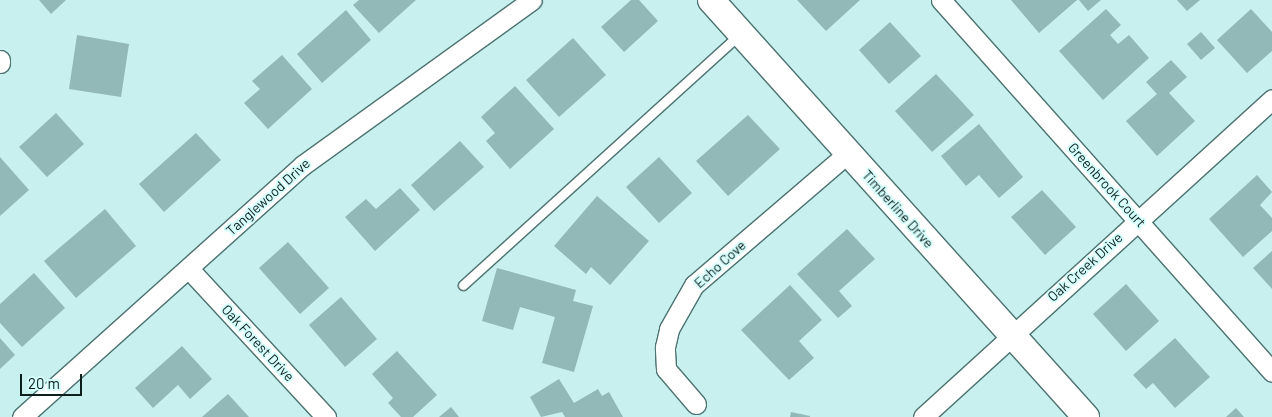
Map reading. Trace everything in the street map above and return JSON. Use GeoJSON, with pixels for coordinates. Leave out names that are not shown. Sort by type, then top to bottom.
{"type":"FeatureCollection","features":[{"type":"Feature","properties":{"kind":"street","name":"Tanglewood Drive"},"geometry":{"type":"LineString","coordinates":[[22,417],[303,165],[532,0]]}},
{"type":"Feature","properties":{"kind":"street","name":"Timberline Drive"},"geometry":{"type":"LineString","coordinates":[[711,0],[1086,417]]}},
{"type":"Feature","properties":{"kind":"street","name":"Greenbrook Court"},"geometry":{"type":"LineString","coordinates":[[941,0],[1272,372]]}},
{"type":"Feature","properties":{"kind":"street","name":"Oak Creek Drive"},"geometry":{"type":"LineString","coordinates":[[923,417],[1010,334],[1272,99]]}},
{"type":"Feature","properties":{"kind":"street","name":"Echo Cove"},"geometry":{"type":"LineString","coordinates":[[696,404],[666,369],[665,347],[669,330],[694,285],[848,153]]}},
{"type":"Feature","properties":{"kind":"street","name":"Oak Forest Drive"},"geometry":{"type":"LineString","coordinates":[[189,269],[326,417]]}},
{"type":"Feature","properties":{"kind":"lane"},"geometry":{"type":"LineString","coordinates":[[463,285],[741,34]]}},
{"type":"Feature","properties":{"kind":"building"},"geometry":{"type":"Polygon","coordinates":[[[39,0],[66,0],[51,14],[39,0]]]}},
{"type":"Feature","properties":{"kind":"building"},"geometry":{"type":"Polygon","coordinates":[[[359,0],[416,0],[379,33],[353,5],[359,0]]]}},
{"type":"Feature","properties":{"kind":"building"},"geometry":{"type":"Polygon","coordinates":[[[631,0],[639,0],[658,21],[624,52],[601,27],[631,0]]]}},
{"type":"Feature","properties":{"kind":"building"},"geometry":{"type":"Polygon","coordinates":[[[797,0],[860,0],[826,31],[797,0]]]}},
{"type":"Feature","properties":{"kind":"building"},"geometry":{"type":"Polygon","coordinates":[[[1011,0],[1077,0],[1039,33],[1011,0]]]}},
{"type":"Feature","properties":{"kind":"building"},"geometry":{"type":"Polygon","coordinates":[[[1079,0],[1101,0],[1088,11],[1079,0]]]}},
{"type":"Feature","properties":{"kind":"building"},"geometry":{"type":"Polygon","coordinates":[[[1177,0],[1200,0],[1187,11],[1177,0]]]}},
{"type":"Feature","properties":{"kind":"building"},"geometry":{"type":"Polygon","coordinates":[[[1106,9],[1121,25],[1110,35],[1118,44],[1129,35],[1149,58],[1103,100],[1059,51],[1106,9]]]}},
{"type":"Feature","properties":{"kind":"building"},"geometry":{"type":"Polygon","coordinates":[[[1251,9],[1272,32],[1272,51],[1247,73],[1217,40],[1251,9]]]}},
{"type":"Feature","properties":{"kind":"building"},"geometry":{"type":"Polygon","coordinates":[[[346,10],[371,40],[322,83],[297,54],[346,10]]]}},
{"type":"Feature","properties":{"kind":"building"},"geometry":{"type":"Polygon","coordinates":[[[890,22],[921,56],[889,84],[859,50],[890,22]]]}},
{"type":"Feature","properties":{"kind":"building"},"geometry":{"type":"Polygon","coordinates":[[[1201,32],[1215,48],[1201,60],[1187,44],[1201,32]]]}},
{"type":"Feature","properties":{"kind":"building"},"geometry":{"type":"Polygon","coordinates":[[[77,35],[129,44],[121,97],[69,89],[77,35]]]}},
{"type":"Feature","properties":{"kind":"building"},"geometry":{"type":"Polygon","coordinates":[[[573,38],[606,75],[559,117],[526,80],[573,38]]]}},
{"type":"Feature","properties":{"kind":"building"},"geometry":{"type":"Polygon","coordinates":[[[282,55],[312,89],[268,129],[244,103],[260,89],[252,81],[282,55]]]}},
{"type":"Feature","properties":{"kind":"building"},"geometry":{"type":"Polygon","coordinates":[[[1171,60],[1187,77],[1169,93],[1195,121],[1157,156],[1126,121],[1157,94],[1146,82],[1171,60]]]}},
{"type":"Feature","properties":{"kind":"building"},"geometry":{"type":"Polygon","coordinates":[[[936,74],[974,115],[932,152],[895,111],[936,74]]]}},
{"type":"Feature","properties":{"kind":"building"},"geometry":{"type":"Polygon","coordinates":[[[515,86],[554,129],[510,169],[486,141],[495,133],[481,117],[515,86]]]}},
{"type":"Feature","properties":{"kind":"building"},"geometry":{"type":"Polygon","coordinates":[[[56,113],[84,144],[47,177],[19,147],[56,113]]]}},
{"type":"Feature","properties":{"kind":"building"},"geometry":{"type":"Polygon","coordinates":[[[748,115],[780,149],[728,196],[696,161],[748,115]]]}},
{"type":"Feature","properties":{"kind":"building"},"geometry":{"type":"Polygon","coordinates":[[[979,124],[1023,177],[999,198],[979,175],[966,186],[941,156],[979,124]]]}},
{"type":"Feature","properties":{"kind":"building"},"geometry":{"type":"Polygon","coordinates":[[[196,133],[221,160],[164,212],[139,184],[196,133]]]}},
{"type":"Feature","properties":{"kind":"building"},"geometry":{"type":"Polygon","coordinates":[[[460,141],[484,167],[434,211],[411,185],[460,141]]]}},
{"type":"Feature","properties":{"kind":"building"},"geometry":{"type":"Polygon","coordinates":[[[0,157],[29,190],[0,216],[0,157]]]}},
{"type":"Feature","properties":{"kind":"building"},"geometry":{"type":"Polygon","coordinates":[[[659,157],[692,193],[659,223],[626,187],[659,157]]]}},
{"type":"Feature","properties":{"kind":"building"},"geometry":{"type":"Polygon","coordinates":[[[1257,175],[1272,192],[1260,205],[1272,218],[1272,231],[1243,257],[1209,219],[1257,175]]]}},
{"type":"Feature","properties":{"kind":"building"},"geometry":{"type":"Polygon","coordinates":[[[400,188],[420,210],[375,251],[345,217],[366,199],[376,209],[400,188]]]}},
{"type":"Feature","properties":{"kind":"building"},"geometry":{"type":"Polygon","coordinates":[[[1042,190],[1076,227],[1045,255],[1011,217],[1042,190]]]}},
{"type":"Feature","properties":{"kind":"building"},"geometry":{"type":"Polygon","coordinates":[[[597,196],[649,241],[610,285],[591,267],[586,274],[554,246],[597,196]]]}},
{"type":"Feature","properties":{"kind":"building"},"geometry":{"type":"Polygon","coordinates":[[[105,209],[136,246],[76,298],[44,261],[105,209]]]}},
{"type":"Feature","properties":{"kind":"building"},"geometry":{"type":"Polygon","coordinates":[[[847,229],[875,259],[839,291],[852,306],[838,318],[797,274],[847,229]]]}},
{"type":"Feature","properties":{"kind":"building"},"geometry":{"type":"Polygon","coordinates":[[[288,242],[329,288],[300,314],[259,268],[288,242]]]}},
{"type":"Feature","properties":{"kind":"building"},"geometry":{"type":"Polygon","coordinates":[[[1272,251],[1272,289],[1253,268],[1272,251]]]}},
{"type":"Feature","properties":{"kind":"building"},"geometry":{"type":"Polygon","coordinates":[[[497,268],[576,290],[573,301],[593,306],[574,372],[542,363],[555,317],[520,307],[513,330],[482,321],[497,268]]]}},
{"type":"Feature","properties":{"kind":"building"},"geometry":{"type":"Polygon","coordinates":[[[34,273],[65,308],[22,347],[0,323],[0,304],[34,273]]]}},
{"type":"Feature","properties":{"kind":"building"},"geometry":{"type":"Polygon","coordinates":[[[1126,284],[1159,321],[1126,351],[1093,314],[1126,284]]]}},
{"type":"Feature","properties":{"kind":"building"},"geometry":{"type":"Polygon","coordinates":[[[790,285],[822,320],[799,341],[814,358],[789,380],[741,330],[790,285]]]}},
{"type":"Feature","properties":{"kind":"building"},"geometry":{"type":"Polygon","coordinates":[[[341,297],[377,339],[345,367],[309,325],[341,297]]]}},
{"type":"Feature","properties":{"kind":"building"},"geometry":{"type":"Polygon","coordinates":[[[0,338],[15,355],[0,369],[0,338]]]}},
{"type":"Feature","properties":{"kind":"building"},"geometry":{"type":"Polygon","coordinates":[[[1175,338],[1210,377],[1175,408],[1153,383],[1146,389],[1133,375],[1175,338]]]}},
{"type":"Feature","properties":{"kind":"building"},"geometry":{"type":"Polygon","coordinates":[[[182,346],[212,379],[190,399],[178,385],[153,408],[135,388],[182,346]]]}},
{"type":"Feature","properties":{"kind":"building"},"geometry":{"type":"Polygon","coordinates":[[[397,351],[437,395],[413,417],[401,417],[388,403],[393,398],[372,374],[397,351]]]}},
{"type":"Feature","properties":{"kind":"building"},"geometry":{"type":"Polygon","coordinates":[[[559,379],[574,403],[598,389],[602,396],[609,392],[623,417],[565,417],[562,412],[541,417],[530,397],[559,379]]]}},
{"type":"Feature","properties":{"kind":"building"},"geometry":{"type":"Polygon","coordinates":[[[228,394],[249,417],[202,417],[228,394]]]}},
{"type":"Feature","properties":{"kind":"building"},"geometry":{"type":"Polygon","coordinates":[[[451,407],[459,417],[439,417],[451,407]]]}},
{"type":"Feature","properties":{"kind":"building"},"geometry":{"type":"Polygon","coordinates":[[[1236,408],[1244,417],[1226,417],[1236,408]]]}},
{"type":"Feature","properties":{"kind":"building"},"geometry":{"type":"Polygon","coordinates":[[[791,412],[810,416],[810,417],[790,417],[791,412]]]}}]}
